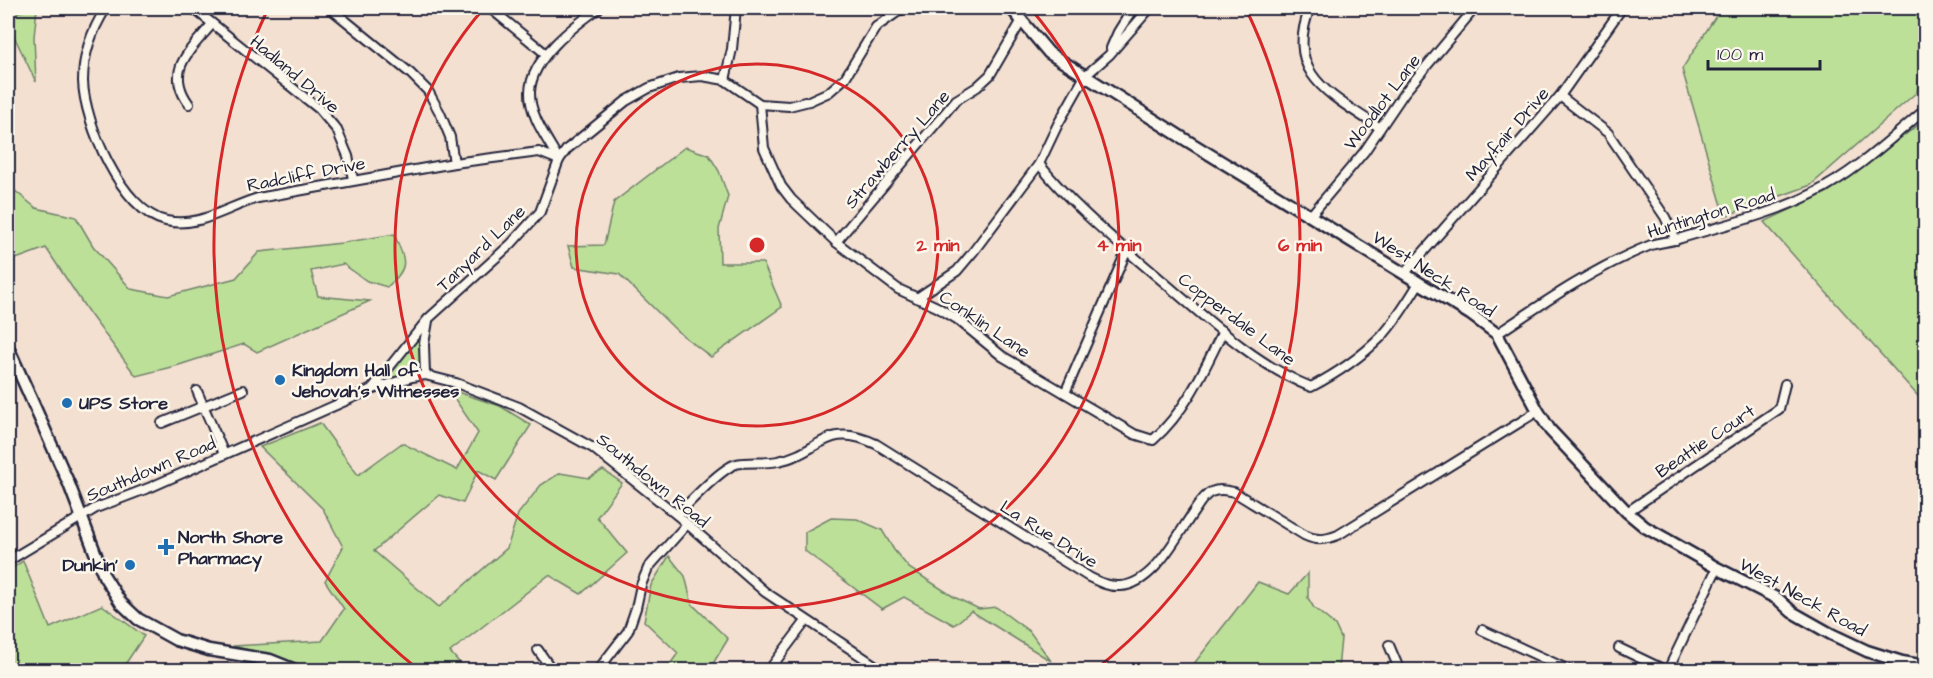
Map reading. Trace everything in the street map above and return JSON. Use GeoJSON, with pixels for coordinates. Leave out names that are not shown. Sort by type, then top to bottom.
{"type":"FeatureCollection","features":[{"type":"Feature","properties":{"kind":"street","name":"Radcliff Drive"},"geometry":{"type":"LineString","coordinates":[[106,8],[89,41],[84,62],[83,82],[86,106],[95,132],[124,191],[141,208],[164,221],[188,223],[208,218],[240,203],[258,198],[454,163],[539,152],[559,160]]}},
{"type":"Feature","properties":{"kind":"street","name":"Hadland Drive"},"geometry":{"type":"LineString","coordinates":[[193,8],[320,109],[337,130],[348,156],[353,180]]}},
{"type":"Feature","properties":{"kind":"street"},"geometry":{"type":"LineString","coordinates":[[330,8],[411,73],[428,91],[450,137],[454,163]]}},
{"type":"Feature","properties":{"kind":"street"},"geometry":{"type":"LineString","coordinates":[[490,8],[546,54]]}},
{"type":"Feature","properties":{"kind":"street"},"geometry":{"type":"LineString","coordinates":[[559,160],[538,122],[530,92],[533,74],[546,54],[599,8]]}},
{"type":"Feature","properties":{"kind":"street"},"geometry":{"type":"LineString","coordinates":[[736,8],[732,49],[725,80],[760,104],[789,106],[809,102],[829,92],[845,78],[876,27],[903,8]]}},
{"type":"Feature","properties":{"kind":"street","name":"West Neck Road"},"geometry":{"type":"LineString","coordinates":[[1011,8],[1049,53],[1186,140],[1405,273],[1497,334],[1550,430],[1627,512],[1645,527],[1778,599],[1792,612],[1867,651],[1902,662],[1926,666]]}},
{"type":"Feature","properties":{"kind":"street"},"geometry":{"type":"LineString","coordinates":[[1108,55],[1118,32],[1134,8]]}},
{"type":"Feature","properties":{"kind":"street"},"geometry":{"type":"LineString","coordinates":[[917,298],[957,271],[1020,192],[1039,164],[1085,76],[1108,55],[1150,8]]}},
{"type":"Feature","properties":{"kind":"street"},"geometry":{"type":"LineString","coordinates":[[1310,8],[1301,41],[1305,62],[1314,78],[1325,90],[1380,128]]}},
{"type":"Feature","properties":{"kind":"street","name":"Woodlot Lane"},"geometry":{"type":"LineString","coordinates":[[1311,215],[1364,152],[1404,93],[1475,8]]}},
{"type":"Feature","properties":{"kind":"street","name":"Mayfair Drive"},"geometry":{"type":"LineString","coordinates":[[1405,273],[1560,96],[1622,8]]}},
{"type":"Feature","properties":{"kind":"street","name":"Strawberry Lane"},"geometry":{"type":"LineString","coordinates":[[836,242],[956,100],[977,87],[990,75],[1022,20]]}},
{"type":"Feature","properties":{"kind":"street"},"geometry":{"type":"LineString","coordinates":[[189,104],[179,88],[178,73],[193,48],[212,24]]}},
{"type":"Feature","properties":{"kind":"street","name":"Tanyard Lane"},"geometry":{"type":"LineString","coordinates":[[370,390],[428,320],[511,244],[540,212],[559,160],[567,149],[599,121],[626,101],[649,88],[679,78],[702,76],[725,80]]}},
{"type":"Feature","properties":{"kind":"street"},"geometry":{"type":"LineString","coordinates":[[1560,96],[1608,133],[1665,217],[1676,240]]}},
{"type":"Feature","properties":{"kind":"street","name":"Conklin Lane"},"geometry":{"type":"LineString","coordinates":[[760,104],[764,147],[781,186],[791,200],[836,242],[898,290],[937,307],[957,319],[1002,356],[1134,434],[1153,440],[1170,426],[1201,377],[1222,331]]}},
{"type":"Feature","properties":{"kind":"street","name":"Huntington Road"},"geometry":{"type":"LineString","coordinates":[[1497,334],[1591,274],[1653,244],[1676,240],[1696,232],[1753,218],[1812,194],[1839,179],[1870,156],[1926,109]]}},
{"type":"Feature","properties":{"kind":"street","name":"Copperdale Lane"},"geometry":{"type":"LineString","coordinates":[[1039,164],[1052,181],[1127,250],[1222,331],[1270,365],[1311,387],[1333,375],[1381,337],[1400,314],[1419,283]]}},
{"type":"Feature","properties":{"kind":"street"},"geometry":{"type":"LineString","coordinates":[[1065,393],[1127,250]]}},
{"type":"Feature","properties":{"kind":"street"},"geometry":{"type":"LineString","coordinates":[[425,375],[424,344],[428,320]]}},
{"type":"Feature","properties":{"kind":"street"},"geometry":{"type":"LineString","coordinates":[[8,347],[82,516],[107,582],[117,598],[138,619],[185,644],[270,660],[295,670]]}},
{"type":"Feature","properties":{"kind":"street","name":"Southdown Road"},"geometry":{"type":"LineString","coordinates":[[8,561],[82,516],[370,390],[425,375],[456,383],[525,410],[593,448],[677,514],[765,592],[882,670]]}},
{"type":"Feature","properties":{"kind":"street","name":"Beattie Court"},"geometry":{"type":"LineString","coordinates":[[1627,512],[1779,409],[1785,384]]}},
{"type":"Feature","properties":{"kind":"street"},"geometry":{"type":"LineString","coordinates":[[162,423],[243,390]]}},
{"type":"Feature","properties":{"kind":"street"},"geometry":{"type":"LineString","coordinates":[[197,391],[224,454]]}},
{"type":"Feature","properties":{"kind":"street","name":"La Rue Drive"},"geometry":{"type":"LineString","coordinates":[[677,514],[724,471],[737,464],[779,461],[793,457],[827,439],[843,435],[860,436],[1089,578],[1107,585],[1122,586],[1139,581],[1153,569],[1199,503],[1209,493],[1222,489],[1234,492],[1304,535],[1314,540],[1326,540],[1338,535],[1538,411]]}},
{"type":"Feature","properties":{"kind":"street"},"geometry":{"type":"LineString","coordinates":[[598,670],[628,631],[648,568],[687,524]]}},
{"type":"Feature","properties":{"kind":"street"},"geometry":{"type":"LineString","coordinates":[[1619,648],[1666,670],[1717,568]]}},
{"type":"Feature","properties":{"kind":"street"},"geometry":{"type":"LineString","coordinates":[[769,670],[806,621]]}},
{"type":"Feature","properties":{"kind":"street"},"geometry":{"type":"LineString","coordinates":[[1482,630],[1569,670]]}},
{"type":"Feature","properties":{"kind":"street"},"geometry":{"type":"LineString","coordinates":[[1389,645],[1397,664],[1397,670]]}},
{"type":"Feature","properties":{"kind":"street"},"geometry":{"type":"LineString","coordinates":[[538,650],[552,670]]}},
{"type":"Feature","properties":{"kind":"green space"},"geometry":{"type":"Polygon","coordinates":[[[37,8],[34,37],[36,82],[13,34],[8,32],[8,14],[37,8]]]}},
{"type":"Feature","properties":{"kind":"green space"},"geometry":{"type":"Polygon","coordinates":[[[1721,8],[1925,8],[1925,50],[1923,41],[1917,92],[1811,185],[1725,216],[1682,69],[1721,8]]]}},
{"type":"Feature","properties":{"kind":"green space"},"geometry":{"type":"Polygon","coordinates":[[[1925,120],[1925,404],[1764,222],[1828,192],[1925,120]]]}},
{"type":"Feature","properties":{"kind":"green space"},"geometry":{"type":"Polygon","coordinates":[[[685,147],[709,155],[719,171],[728,196],[719,229],[720,263],[763,263],[782,307],[711,357],[677,331],[619,274],[574,267],[568,246],[604,245],[614,202],[685,147]]]}},
{"type":"Feature","properties":{"kind":"green space"},"geometry":{"type":"Polygon","coordinates":[[[8,185],[36,208],[76,217],[93,246],[131,289],[168,296],[236,278],[259,252],[342,243],[394,234],[403,257],[403,268],[387,287],[367,281],[343,264],[311,271],[318,296],[370,301],[257,352],[244,344],[136,376],[89,313],[46,248],[8,262],[8,185]]]}},
{"type":"Feature","properties":{"kind":"green space"},"geometry":{"type":"Polygon","coordinates":[[[424,327],[421,338],[421,373],[377,385],[424,327]]]}},
{"type":"Feature","properties":{"kind":"green space"},"geometry":{"type":"Polygon","coordinates":[[[448,389],[500,406],[531,425],[496,480],[478,470],[463,503],[439,495],[374,551],[439,607],[507,548],[518,514],[541,485],[560,473],[589,478],[603,470],[622,483],[597,517],[627,553],[581,594],[549,575],[450,652],[466,670],[306,670],[265,654],[233,646],[322,641],[344,609],[325,581],[343,547],[323,509],[260,447],[320,423],[358,475],[402,443],[457,470],[478,433],[448,389]]]}},
{"type":"Feature","properties":{"kind":"green space"},"geometry":{"type":"Polygon","coordinates":[[[831,518],[857,519],[882,530],[894,550],[909,568],[954,597],[979,609],[996,607],[1030,632],[1051,661],[971,611],[954,625],[904,597],[882,609],[805,551],[805,532],[831,518]]]}},
{"type":"Feature","properties":{"kind":"green space"},"geometry":{"type":"Polygon","coordinates":[[[669,556],[685,576],[692,604],[728,639],[709,670],[666,670],[678,653],[644,621],[651,585],[669,556]]]}},
{"type":"Feature","properties":{"kind":"green space"},"geometry":{"type":"Polygon","coordinates":[[[23,561],[50,628],[102,605],[144,636],[124,666],[132,670],[8,670],[8,571],[23,561]]]}},
{"type":"Feature","properties":{"kind":"green space"},"geometry":{"type":"Polygon","coordinates":[[[1308,573],[1308,598],[1314,608],[1335,625],[1341,638],[1338,670],[1189,670],[1258,582],[1289,594],[1308,573]]]}},
{"type":"Feature","properties":{"kind":"place","name":"Kingdom Hall of Jehovah’s Witnesses"},"geometry":{"type":"Point","coordinates":[280,380]}},
{"type":"Feature","properties":{"kind":"place","name":"UPS Store"},"geometry":{"type":"Point","coordinates":[67,403]}},
{"type":"Feature","properties":{"kind":"place","name":"North Shore Pharmacy"},"geometry":{"type":"Point","coordinates":[166,547]}},
{"type":"Feature","properties":{"kind":"place","name":"Dunkin'"},"geometry":{"type":"Point","coordinates":[130,565]}}]}
